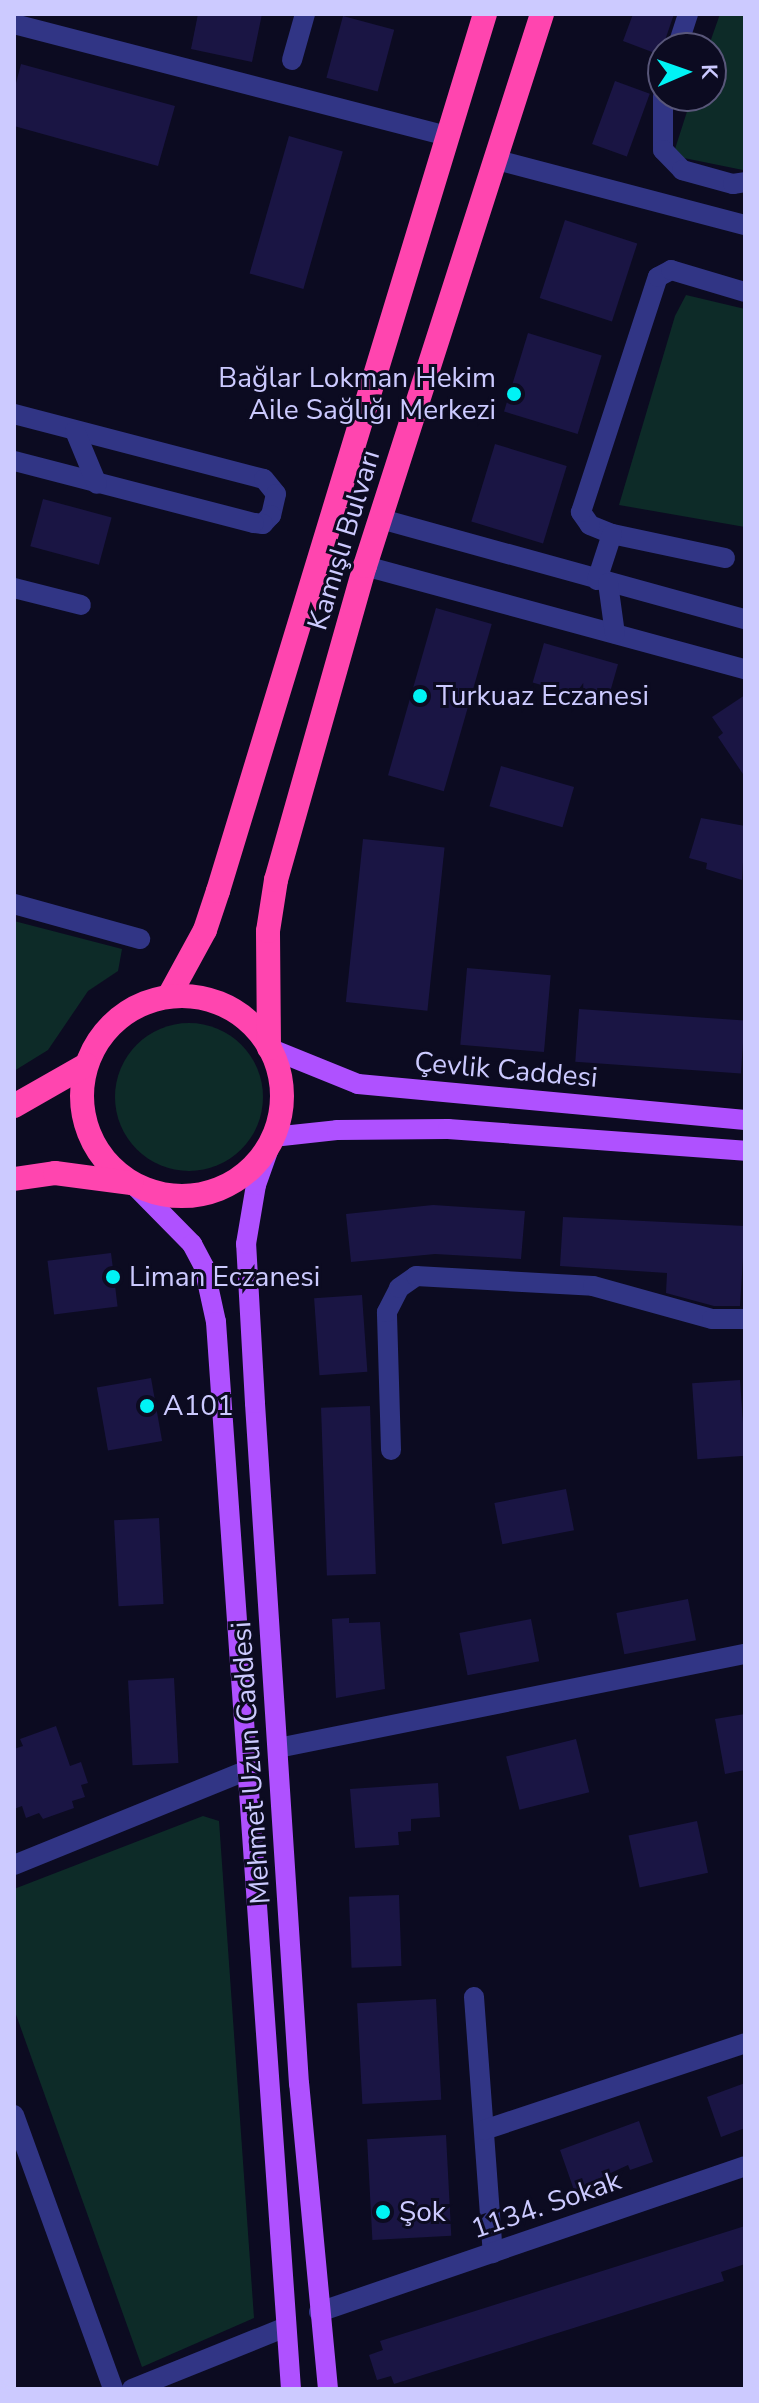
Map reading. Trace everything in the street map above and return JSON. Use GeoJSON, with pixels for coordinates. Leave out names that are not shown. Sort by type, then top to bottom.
{"type":"FeatureCollection","features":[{"type":"Feature","properties":{"kind":"highway","name":"Kamışlı Bulvarı"},"geometry":{"type":"LineString","coordinates":[[169,996],[205,930],[218,891],[485,14]]}},
{"type":"Feature","properties":{"kind":"highway","name":"Kamışlı Bulvarı"},"geometry":{"type":"LineString","coordinates":[[269,1048],[268,931],[276,880],[365,566],[542,14]]}},
{"type":"Feature","properties":{"kind":"highway"},"geometry":{"type":"LineString","coordinates":[[14,1179],[55,1173],[132,1183],[163,1195],[196,1195],[218,1188],[254,1165],[273,1137],[282,1092],[269,1048],[251,1024],[227,1006],[199,997],[169,996],[141,1004],[117,1019],[98,1040],[86,1065],[84,1120],[110,1167],[132,1183]]}},
{"type":"Feature","properties":{"kind":"highway"},"geometry":{"type":"LineString","coordinates":[[14,1106],[86,1065]]}},
{"type":"Feature","properties":{"kind":"main road","name":"Çevlik Caddesi"},"geometry":{"type":"LineString","coordinates":[[269,1048],[358,1084],[745,1120]]}},
{"type":"Feature","properties":{"kind":"main road"},"geometry":{"type":"LineString","coordinates":[[273,1137],[337,1130],[448,1129],[745,1151]]}},
{"type":"Feature","properties":{"kind":"main road","name":"Mehmet Uzun Caddesi"},"geometry":{"type":"LineString","coordinates":[[273,1137],[256,1185],[246,1244],[278,1748],[319,2312],[328,2389]]}},
{"type":"Feature","properties":{"kind":"main road"},"geometry":{"type":"LineString","coordinates":[[132,1183],[192,1244],[204,1267],[216,1322],[227,1426],[245,1771],[291,2389]]}},
{"type":"Feature","properties":{"kind":"street"},"geometry":{"type":"LineString","coordinates":[[292,60],[305,14]]}},
{"type":"Feature","properties":{"kind":"street"},"geometry":{"type":"LineString","coordinates":[[14,24],[447,136]]}},
{"type":"Feature","properties":{"kind":"street"},"geometry":{"type":"LineString","coordinates":[[663,112],[663,150],[682,170],[739,183],[724,219]]}},
{"type":"Feature","properties":{"kind":"street"},"geometry":{"type":"LineString","coordinates":[[497,160],[745,225]]}},
{"type":"Feature","properties":{"kind":"street"},"geometry":{"type":"LineString","coordinates":[[725,558],[612,534],[590,525],[581,512],[583,494],[658,277],[671,270],[745,292]]}},
{"type":"Feature","properties":{"kind":"street"},"geometry":{"type":"LineString","coordinates":[[14,414],[264,479],[276,494],[271,515],[263,524],[254,523],[14,461]]}},
{"type":"Feature","properties":{"kind":"street"},"geometry":{"type":"LineString","coordinates":[[75,431],[97,484]]}},
{"type":"Feature","properties":{"kind":"street"},"geometry":{"type":"LineString","coordinates":[[381,519],[745,619]]}},
{"type":"Feature","properties":{"kind":"street"},"geometry":{"type":"LineString","coordinates":[[612,534],[602,582],[615,634]]}},
{"type":"Feature","properties":{"kind":"street"},"geometry":{"type":"LineString","coordinates":[[365,566],[745,669]]}},
{"type":"Feature","properties":{"kind":"street"},"geometry":{"type":"LineString","coordinates":[[14,588],[81,605]]}},
{"type":"Feature","properties":{"kind":"street"},"geometry":{"type":"LineString","coordinates":[[14,904],[140,939]]}},
{"type":"Feature","properties":{"kind":"street"},"geometry":{"type":"LineString","coordinates":[[391,1450],[387,1312],[399,1288],[416,1276],[593,1286],[712,1319],[745,1319]]}},
{"type":"Feature","properties":{"kind":"street"},"geometry":{"type":"LineString","coordinates":[[278,1748],[745,1654]]}},
{"type":"Feature","properties":{"kind":"street"},"geometry":{"type":"LineString","coordinates":[[14,1865],[245,1771]]}},
{"type":"Feature","properties":{"kind":"street"},"geometry":{"type":"LineString","coordinates":[[474,1997],[493,2253]]}},
{"type":"Feature","properties":{"kind":"street"},"geometry":{"type":"LineString","coordinates":[[484,2130],[745,2043]]}},
{"type":"Feature","properties":{"kind":"street"},"geometry":{"type":"LineString","coordinates":[[14,2115],[113,2389]]}},
{"type":"Feature","properties":{"kind":"street","name":"1134. Sokak"},"geometry":{"type":"LineString","coordinates":[[319,2312],[745,2166]]}},
{"type":"Feature","properties":{"kind":"street"},"geometry":{"type":"LineString","coordinates":[[132,2389],[286,2327]]}},
{"type":"Feature","properties":{"kind":"green space"},"geometry":{"type":"Polygon","coordinates":[[[720,14],[745,14],[743,170],[679,157],[675,149],[687,112],[727,112],[727,32],[714,32],[720,14]]]}},
{"type":"Feature","properties":{"kind":"green space"},"geometry":{"type":"Polygon","coordinates":[[[686,295],[745,309],[745,527],[619,505],[675,316],[686,295]]]}},
{"type":"Feature","properties":{"kind":"green space"},"geometry":{"type":"Polygon","coordinates":[[[14,921],[122,949],[118,971],[88,991],[48,1050],[14,1071],[14,921]]]}},
{"type":"Feature","properties":{"kind":"green space"},"geometry":{"type":"Polygon","coordinates":[[[189,1023],[217,1028],[242,1044],[258,1069],[263,1097],[258,1125],[242,1150],[217,1166],[189,1171],[161,1166],[136,1150],[120,1125],[115,1097],[120,1069],[136,1044],[161,1028],[189,1023]]]}},
{"type":"Feature","properties":{"kind":"green space"},"geometry":{"type":"Polygon","coordinates":[[[203,1816],[219,1821],[254,2318],[142,2367],[14,2009],[14,1889],[203,1816]]]}},
{"type":"Feature","properties":{"kind":"building"},"geometry":{"type":"Polygon","coordinates":[[[198,14],[262,14],[252,62],[191,49],[198,14]]]}},
{"type":"Feature","properties":{"kind":"building"},"geometry":{"type":"Polygon","coordinates":[[[633,14],[674,14],[668,32],[647,32],[647,50],[623,41],[633,14]]]}},
{"type":"Feature","properties":{"kind":"building"},"geometry":{"type":"Polygon","coordinates":[[[343,16],[394,30],[378,92],[326,78],[343,16]]]}},
{"type":"Feature","properties":{"kind":"building"},"geometry":{"type":"Polygon","coordinates":[[[21,64],[175,106],[158,166],[14,126],[14,91],[21,64]]]}},
{"type":"Feature","properties":{"kind":"building"},"geometry":{"type":"Polygon","coordinates":[[[615,81],[647,93],[647,101],[627,157],[592,144],[615,81]]]}},
{"type":"Feature","properties":{"kind":"building"},"geometry":{"type":"Polygon","coordinates":[[[289,136],[343,151],[303,289],[250,273],[289,136]]]}},
{"type":"Feature","properties":{"kind":"building"},"geometry":{"type":"Polygon","coordinates":[[[565,220],[637,243],[612,321],[540,298],[565,220]]]}},
{"type":"Feature","properties":{"kind":"building"},"geometry":{"type":"Polygon","coordinates":[[[528,333],[602,356],[578,434],[504,411],[528,333]]]}},
{"type":"Feature","properties":{"kind":"building"},"geometry":{"type":"Polygon","coordinates":[[[495,444],[567,466],[543,543],[471,521],[495,444]]]}},
{"type":"Feature","properties":{"kind":"building"},"geometry":{"type":"Polygon","coordinates":[[[43,499],[112,517],[99,565],[30,546],[43,499]]]}},
{"type":"Feature","properties":{"kind":"building"},"geometry":{"type":"Polygon","coordinates":[[[436,608],[492,624],[444,791],[388,775],[436,608]]]}},
{"type":"Feature","properties":{"kind":"building"},"geometry":{"type":"Polygon","coordinates":[[[544,643],[618,664],[607,704],[533,682],[544,643]]]}},
{"type":"Feature","properties":{"kind":"building"},"geometry":{"type":"Polygon","coordinates":[[[745,695],[745,777],[718,737],[723,733],[712,717],[745,695]]]}},
{"type":"Feature","properties":{"kind":"building"},"geometry":{"type":"Polygon","coordinates":[[[501,766],[574,787],[562,827],[489,806],[501,766]]]}},
{"type":"Feature","properties":{"kind":"building"},"geometry":{"type":"Polygon","coordinates":[[[701,818],[745,826],[742,880],[706,869],[707,863],[689,858],[701,818]]]}},
{"type":"Feature","properties":{"kind":"building"},"geometry":{"type":"Polygon","coordinates":[[[363,839],[445,848],[427,1011],[346,1002],[363,839]]]}},
{"type":"Feature","properties":{"kind":"building"},"geometry":{"type":"Polygon","coordinates":[[[467,968],[551,975],[544,1052],[460,1045],[467,968]]]}},
{"type":"Feature","properties":{"kind":"building"},"geometry":{"type":"Polygon","coordinates":[[[579,1009],[745,1021],[741,1073],[575,1062],[579,1009]]]}},
{"type":"Feature","properties":{"kind":"building"},"geometry":{"type":"Polygon","coordinates":[[[433,1205],[525,1211],[521,1259],[435,1254],[351,1262],[346,1214],[433,1205]]]}},
{"type":"Feature","properties":{"kind":"building"},"geometry":{"type":"Polygon","coordinates":[[[563,1217],[745,1226],[740,1306],[714,1306],[666,1293],[667,1273],[560,1266],[563,1217]]]}},
{"type":"Feature","properties":{"kind":"building"},"geometry":{"type":"Polygon","coordinates":[[[111,1253],[118,1307],[54,1314],[47,1261],[111,1253]]]}},
{"type":"Feature","properties":{"kind":"building"},"geometry":{"type":"Polygon","coordinates":[[[362,1295],[367,1372],[319,1375],[314,1298],[362,1295]]]}},
{"type":"Feature","properties":{"kind":"building"},"geometry":{"type":"Polygon","coordinates":[[[151,1378],[162,1441],[108,1451],[97,1388],[151,1378]]]}},
{"type":"Feature","properties":{"kind":"building"},"geometry":{"type":"Polygon","coordinates":[[[740,1380],[745,1456],[697,1459],[692,1383],[740,1380]]]}},
{"type":"Feature","properties":{"kind":"building"},"geometry":{"type":"Polygon","coordinates":[[[370,1406],[376,1574],[327,1576],[321,1408],[370,1406]]]}},
{"type":"Feature","properties":{"kind":"building"},"geometry":{"type":"Polygon","coordinates":[[[566,1489],[574,1530],[502,1544],[494,1503],[566,1489]]]}},
{"type":"Feature","properties":{"kind":"building"},"geometry":{"type":"Polygon","coordinates":[[[159,1518],[164,1604],[119,1606],[114,1520],[159,1518]]]}},
{"type":"Feature","properties":{"kind":"building"},"geometry":{"type":"Polygon","coordinates":[[[688,1599],[696,1640],[624,1654],[616,1613],[688,1599]]]}},
{"type":"Feature","properties":{"kind":"building"},"geometry":{"type":"Polygon","coordinates":[[[349,1618],[349,1623],[380,1622],[385,1689],[336,1698],[332,1619],[349,1618]]]}},
{"type":"Feature","properties":{"kind":"building"},"geometry":{"type":"Polygon","coordinates":[[[531,1619],[539,1661],[468,1675],[459,1633],[531,1619]]]}},
{"type":"Feature","properties":{"kind":"building"},"geometry":{"type":"Polygon","coordinates":[[[174,1678],[178,1763],[133,1765],[128,1680],[174,1678]]]}},
{"type":"Feature","properties":{"kind":"building"},"geometry":{"type":"Polygon","coordinates":[[[745,1714],[745,1770],[725,1774],[715,1719],[745,1714]]]}},
{"type":"Feature","properties":{"kind":"building"},"geometry":{"type":"Polygon","coordinates":[[[56,1726],[70,1766],[81,1762],[88,1783],[81,1785],[85,1797],[72,1801],[74,1808],[43,1819],[39,1813],[26,1818],[22,1806],[14,1809],[14,1749],[23,1746],[20,1739],[56,1726]]]}},
{"type":"Feature","properties":{"kind":"building"},"geometry":{"type":"Polygon","coordinates":[[[576,1739],[589,1792],[519,1810],[506,1756],[576,1739]]]}},
{"type":"Feature","properties":{"kind":"building"},"geometry":{"type":"Polygon","coordinates":[[[438,1783],[440,1817],[411,1819],[411,1831],[398,1832],[399,1845],[355,1848],[350,1789],[438,1783]]]}},
{"type":"Feature","properties":{"kind":"building"},"geometry":{"type":"Polygon","coordinates":[[[697,1821],[708,1873],[640,1887],[629,1836],[697,1821]]]}},
{"type":"Feature","properties":{"kind":"building"},"geometry":{"type":"Polygon","coordinates":[[[399,1895],[401,1966],[352,1968],[349,1897],[399,1895]]]}},
{"type":"Feature","properties":{"kind":"building"},"geometry":{"type":"Polygon","coordinates":[[[436,1999],[441,2100],[362,2104],[357,2003],[436,1999]]]}},
{"type":"Feature","properties":{"kind":"building"},"geometry":{"type":"Polygon","coordinates":[[[745,2083],[745,2128],[721,2137],[707,2097],[745,2083]]]}},
{"type":"Feature","properties":{"kind":"building"},"geometry":{"type":"Polygon","coordinates":[[[639,2121],[653,2162],[630,2170],[628,2165],[574,2190],[560,2150],[639,2121]]]}},
{"type":"Feature","properties":{"kind":"building"},"geometry":{"type":"Polygon","coordinates":[[[446,2135],[451,2236],[372,2240],[367,2139],[446,2135]]]}},
{"type":"Feature","properties":{"kind":"building"},"geometry":{"type":"Polygon","coordinates":[[[745,2226],[745,2264],[721,2272],[724,2281],[394,2384],[391,2376],[377,2380],[369,2355],[383,2350],[380,2341],[745,2226]]]}},
{"type":"Feature","properties":{"kind":"place","name":"Bağlar Lokman Hekim Aile Sağlığı Merkezi"},"geometry":{"type":"Point","coordinates":[514,394]}},
{"type":"Feature","properties":{"kind":"place","name":"Turkuaz Eczanesi"},"geometry":{"type":"Point","coordinates":[420,696]}},
{"type":"Feature","properties":{"kind":"place","name":"Liman Eczanesi"},"geometry":{"type":"Point","coordinates":[113,1277]}},
{"type":"Feature","properties":{"kind":"place","name":"A101"},"geometry":{"type":"Point","coordinates":[147,1406]}},
{"type":"Feature","properties":{"kind":"place","name":"Şok"},"geometry":{"type":"Point","coordinates":[383,2212]}}]}
